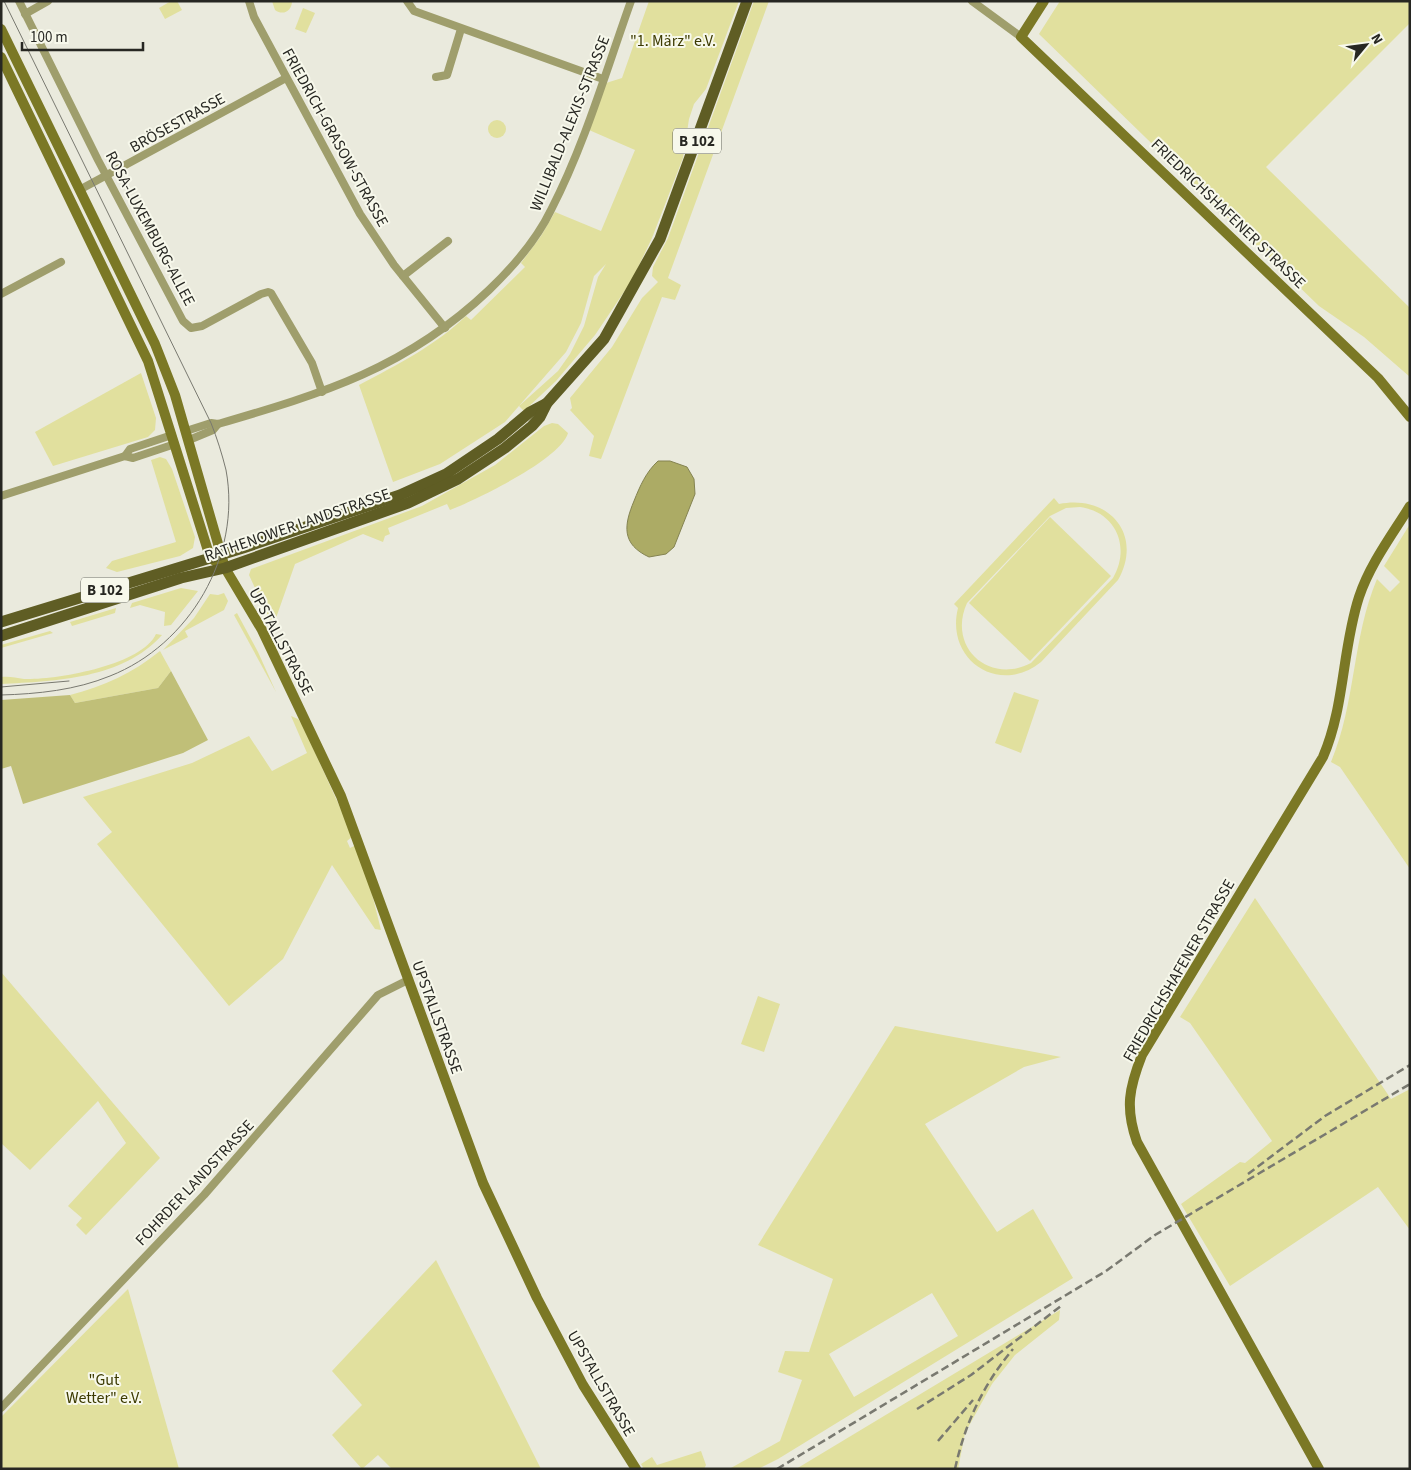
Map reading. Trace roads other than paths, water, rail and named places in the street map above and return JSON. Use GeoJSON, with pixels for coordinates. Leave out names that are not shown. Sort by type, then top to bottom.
{"type":"FeatureCollection","features":[{"type":"Feature","properties":{"kind":"main road","name":"RATHENOWER LANDSTRASSE"},"geometry":{"type":"LineString","coordinates":[[1,636],[181,578],[225,568],[408,503],[458,479],[505,448],[532,426],[540,417],[547,403],[604,339],[660,239],[747,1]]}},
{"type":"Feature","properties":{"kind":"main road","name":"RATHENOWER LANDSTRASSE"},"geometry":{"type":"LineString","coordinates":[[1,622],[370,506],[446,474],[498,439],[530,412],[547,403]]}},
{"type":"Feature","properties":{"kind":"street","name":"ROSA-LUXEMBURG-ALLEE"},"geometry":{"type":"LineString","coordinates":[[19,1],[107,176],[183,321],[191,328],[202,326],[268,292],[276,299],[312,363],[322,392]]}},
{"type":"Feature","properties":{"kind":"street"},"geometry":{"type":"LineString","coordinates":[[25,14],[48,1]]}},
{"type":"Feature","properties":{"kind":"street","name":"FRIEDRICH-GRASOW-STRASSE"},"geometry":{"type":"LineString","coordinates":[[249,1],[254,17],[360,214],[403,276],[445,328]]}},
{"type":"Feature","properties":{"kind":"street"},"geometry":{"type":"LineString","coordinates":[[407,1],[414,12],[603,79]]}},
{"type":"Feature","properties":{"kind":"street","name":"WILLIBALD-ALEXIS-STRASSE"},"geometry":{"type":"LineString","coordinates":[[187,435],[213,430],[218,424],[322,392],[383,367],[445,328],[507,272],[523,255],[538,233],[564,181],[631,1]]}},
{"type":"Feature","properties":{"kind":"street"},"geometry":{"type":"LineString","coordinates":[[972,1],[1021,37],[1044,1]]}},
{"type":"Feature","properties":{"kind":"street"},"geometry":{"type":"LineString","coordinates":[[1,29],[81,189],[155,344],[187,435],[222,554]]}},
{"type":"Feature","properties":{"kind":"street"},"geometry":{"type":"LineString","coordinates":[[436,77],[447,74],[461,29]]}},
{"type":"Feature","properties":{"kind":"street","name":"FRIEDRICHSHAFENER STRASSE"},"geometry":{"type":"LineString","coordinates":[[1021,37],[1378,378],[1410,417]]}},
{"type":"Feature","properties":{"kind":"street"},"geometry":{"type":"LineString","coordinates":[[1,57],[142,346],[174,439],[210,557]]}},
{"type":"Feature","properties":{"kind":"street","name":"BRÖSESTRASSE"},"geometry":{"type":"LineString","coordinates":[[81,189],[286,78]]}},
{"type":"Feature","properties":{"kind":"street"},"geometry":{"type":"LineString","coordinates":[[69,196],[81,189]]}},
{"type":"Feature","properties":{"kind":"street"},"geometry":{"type":"LineString","coordinates":[[403,276],[448,241]]}},
{"type":"Feature","properties":{"kind":"street"},"geometry":{"type":"LineString","coordinates":[[1,294],[60,262]]}},
{"type":"Feature","properties":{"kind":"street"},"geometry":{"type":"LineString","coordinates":[[1,496],[125,456],[133,458],[187,435]]}},
{"type":"Feature","properties":{"kind":"street","name":"FRIEDRICHSHAFENER STRASSE"},"geometry":{"type":"LineString","coordinates":[[1319,1469],[1137,1142],[1131,1125],[1129,1095],[1142,1055],[1323,757],[1340,704],[1350,635],[1359,597],[1370,572],[1410,506]]}},
{"type":"Feature","properties":{"kind":"street","name":"UPSTALLSTRASSE"},"geometry":{"type":"LineString","coordinates":[[222,554],[225,568],[262,630],[326,762],[362,848],[408,980],[483,1183],[500,1222],[537,1298],[583,1385],[636,1469]]}},
{"type":"Feature","properties":{"kind":"street","name":"UPSTALLSTRASSE"},"geometry":{"type":"LineString","coordinates":[[210,557],[225,568]]}},
{"type":"Feature","properties":{"kind":"street","name":"FOHRDER LANDSTRASSE"},"geometry":{"type":"LineString","coordinates":[[1,1408],[204,1195],[378,995],[408,980]]}},
{"type":"Feature","properties":{"kind":"tram line"},"geometry":{"type":"LineString","coordinates":[[1,695],[57,690],[97,681],[138,662],[164,643],[186,620],[204,594],[217,565],[226,534],[229,502],[226,470],[211,423],[4,1]]}},
{"type":"Feature","properties":{"kind":"tram line"},"geometry":{"type":"LineString","coordinates":[[1,687],[69,681]]}},
{"type":"Feature","properties":{"kind":"railway"},"geometry":{"type":"LineString","coordinates":[[1248,1174],[1325,1116],[1410,1065]]}},
{"type":"Feature","properties":{"kind":"railway"},"geometry":{"type":"LineString","coordinates":[[777,1469],[1106,1271],[1155,1235],[1410,1084]]}},
{"type":"Feature","properties":{"kind":"railway"},"geometry":{"type":"LineString","coordinates":[[917,1409],[971,1375],[1061,1306]]}},
{"type":"Feature","properties":{"kind":"railway"},"geometry":{"type":"LineString","coordinates":[[955,1469],[964,1436],[976,1405],[993,1376],[1013,1349]]}},
{"type":"Feature","properties":{"kind":"railway"},"geometry":{"type":"LineString","coordinates":[[938,1441],[973,1400]]}},
{"type":"Feature","properties":{"kind":"park label","name":"\"1. März\" e.V."},"geometry":{"type":"Point","coordinates":[673,40]}},
{"type":"Feature","properties":{"kind":"park label","name":"\"Gut Wetter\" e.V."},"geometry":{"type":"Point","coordinates":[104,1388]}}]}
